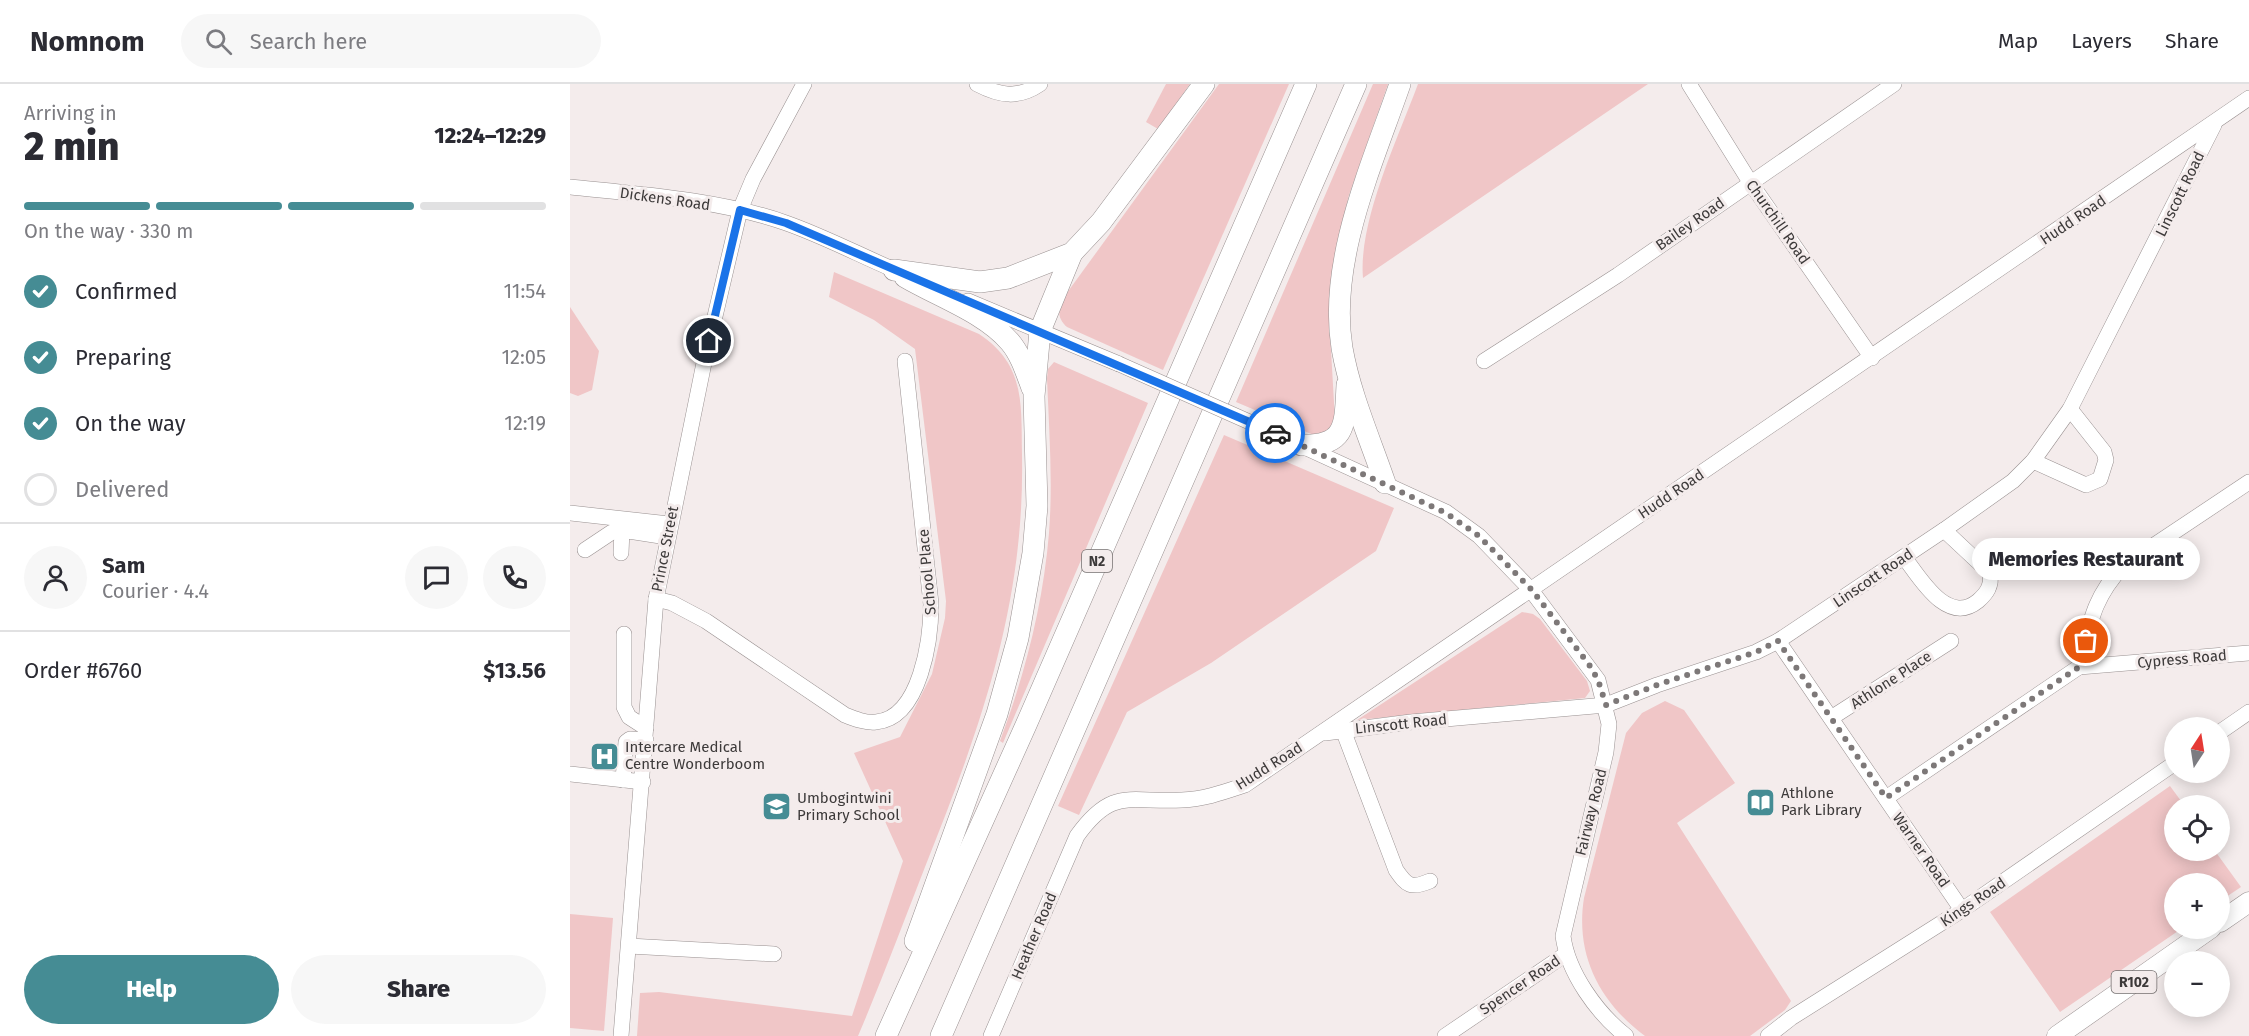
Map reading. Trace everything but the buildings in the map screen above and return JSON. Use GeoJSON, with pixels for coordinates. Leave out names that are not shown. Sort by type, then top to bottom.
{"type":"FeatureCollection","features":[{"type":"Feature","properties":{"kind":"highway"},"geometry":{"type":"LineString","coordinates":[[889,1029],[907,961],[997,714],[1018,638],[1033,553],[1037,506],[1034,396],[1040,331],[1072,253],[1101,222],[1204,84]]}},
{"type":"Feature","properties":{"kind":"highway","name":"N2"},"geometry":{"type":"LineString","coordinates":[[889,1029],[1026,725],[1306,84]]}},
{"type":"Feature","properties":{"kind":"highway"},"geometry":{"type":"LineString","coordinates":[[941,1036],[1356,84]]}},
{"type":"Feature","properties":{"kind":"highway"},"geometry":{"type":"LineString","coordinates":[[1385,483],[1348,376],[1342,346],[1340,315],[1344,266],[1354,219],[1400,84]]}},
{"type":"Feature","properties":{"kind":"highway"},"geometry":{"type":"LineString","coordinates":[[894,270],[980,282],[1008,278],[1072,253]]}},
{"type":"Feature","properties":{"kind":"highway"},"geometry":{"type":"LineString","coordinates":[[894,270],[994,326],[1011,343],[1021,359],[1034,396]]}},
{"type":"Feature","properties":{"kind":"highway"},"geometry":{"type":"LineString","coordinates":[[1301,445],[1321,446],[1336,439],[1343,426],[1348,376]]}},
{"type":"Feature","properties":{"kind":"main road"},"geometry":{"type":"LineString","coordinates":[[2230,915],[2249,902]]}},
{"type":"Feature","properties":{"kind":"main road","name":"R102"},"geometry":{"type":"LineString","coordinates":[[2057,1036],[2195,939]]}},
{"type":"Feature","properties":{"kind":"street","name":"Prince Street"},"geometry":{"type":"LineString","coordinates":[[621,1036],[656,599],[668,531],[740,210],[753,179],[804,84]]}},
{"type":"Feature","properties":{"kind":"street"},"geometry":{"type":"LineString","coordinates":[[977,84],[995,93],[1012,96],[1025,93],[1040,84]]}},
{"type":"Feature","properties":{"kind":"street","name":"Churchill Road"},"geometry":{"type":"LineString","coordinates":[[1689,84],[1750,182],[1872,358]]}},
{"type":"Feature","properties":{"kind":"street","name":"Bailey Road"},"geometry":{"type":"LineString","coordinates":[[1484,361],[1618,274],[1894,84]]}},
{"type":"Feature","properties":{"kind":"street","name":"Hudd Road"},"geometry":{"type":"LineString","coordinates":[[1077,836],[1089,820],[1106,806],[1122,799],[1181,800],[1212,797],[1245,785],[2249,98]]}},
{"type":"Feature","properties":{"kind":"street","name":"Linscott Road"},"geometry":{"type":"LineString","coordinates":[[1321,733],[1606,705],[1657,685],[1756,652],[1778,641],[1944,530],[2013,481],[2033,461],[2070,409],[2215,122]]}},
{"type":"Feature","properties":{"kind":"street","name":"Dickens Road"},"geometry":{"type":"LineString","coordinates":[[570,187],[638,194],[740,210],[786,223],[1119,364],[1385,483],[1460,522],[1479,536],[1532,590]]}},
{"type":"Feature","properties":{"kind":"street","name":"School Place"},"geometry":{"type":"LineString","coordinates":[[656,599],[688,609],[845,715],[865,722],[879,722],[894,715],[904,705],[915,687],[929,650],[932,629],[932,604],[905,362]]}},
{"type":"Feature","properties":{"kind":"street"},"geometry":{"type":"LineString","coordinates":[[2033,461],[2086,485],[2100,479],[2106,460],[2104,452],[2070,409]]}},
{"type":"Feature","properties":{"kind":"street"},"geometry":{"type":"LineString","coordinates":[[1886,798],[2079,667],[2096,602],[2106,584],[2123,566],[2249,482]]}},
{"type":"Feature","properties":{"kind":"street"},"geometry":{"type":"LineString","coordinates":[[570,513],[668,531]]}},
{"type":"Feature","properties":{"kind":"street"},"geometry":{"type":"LineString","coordinates":[[585,549],[612,532],[622,530],[668,531]]}},
{"type":"Feature","properties":{"kind":"street"},"geometry":{"type":"LineString","coordinates":[[621,553],[622,530]]}},
{"type":"Feature","properties":{"kind":"street"},"geometry":{"type":"LineString","coordinates":[[1904,557],[1939,601],[1948,606],[1972,606],[1985,595],[1991,581],[1990,573],[1944,530]]}},
{"type":"Feature","properties":{"kind":"street","name":"Fairway Road"},"geometry":{"type":"LineString","coordinates":[[1532,590],[1590,666],[1598,680],[1606,705],[1610,724],[1606,752],[1566,915],[1563,936],[1566,954],[1580,981],[1604,1014],[1626,1036]]}},
{"type":"Feature","properties":{"kind":"street"},"geometry":{"type":"LineString","coordinates":[[623,780],[626,742],[646,734],[629,717],[624,707],[618,660],[624,634]]}},
{"type":"Feature","properties":{"kind":"street","name":"Warner Road"},"geometry":{"type":"LineString","coordinates":[[1778,641],[1962,910]]}},
{"type":"Feature","properties":{"kind":"street","name":"Athlone Place"},"geometry":{"type":"LineString","coordinates":[[1831,718],[1951,641]]}},
{"type":"Feature","properties":{"kind":"street","name":"Cypress Road"},"geometry":{"type":"LineString","coordinates":[[2079,667],[2249,653]]}},
{"type":"Feature","properties":{"kind":"street"},"geometry":{"type":"LineString","coordinates":[[2230,725],[2249,712]]}},
{"type":"Feature","properties":{"kind":"street"},"geometry":{"type":"LineString","coordinates":[[1343,730],[1396,870],[1407,885],[1412,887],[1430,881]]}},
{"type":"Feature","properties":{"kind":"street","name":"Kings Road"},"geometry":{"type":"LineString","coordinates":[[1768,1036],[1791,1018],[1962,910],[2164,771]]}},
{"type":"Feature","properties":{"kind":"street"},"geometry":{"type":"LineString","coordinates":[[570,774],[643,782]]}},
{"type":"Feature","properties":{"kind":"street","name":"Heather Road"},"geometry":{"type":"LineString","coordinates":[[991,1036],[1077,836]]}},
{"type":"Feature","properties":{"kind":"street"},"geometry":{"type":"LineString","coordinates":[[629,946],[774,954]]}},
{"type":"Feature","properties":{"kind":"street","name":"Spencer Road"},"geometry":{"type":"LineString","coordinates":[[1445,1036],[1566,954]]}},
{"type":"Feature","properties":{"kind":"shaded area"},"geometry":{"type":"Polygon","coordinates":[[[1166,84],[1190,84],[1158,129],[1146,122],[1166,84]]]}},
{"type":"Feature","properties":{"kind":"shaded area"},"geometry":{"type":"Polygon","coordinates":[[[1219,84],[1289,84],[1163,370],[1067,327],[1060,318],[1060,305],[1219,84]]]}},
{"type":"Feature","properties":{"kind":"shaded area"},"geometry":{"type":"Polygon","coordinates":[[[1373,84],[1388,84],[1349,195],[1337,243],[1329,315],[1335,420],[1327,435],[1316,436],[1236,402],[1373,84]]]}},
{"type":"Feature","properties":{"kind":"shaded area"},"geometry":{"type":"Polygon","coordinates":[[[1418,84],[1648,84],[1363,278],[1363,256],[1373,206],[1390,154],[1418,84]]]}},
{"type":"Feature","properties":{"kind":"shaded area"},"geometry":{"type":"Polygon","coordinates":[[[834,272],[979,334],[994,346],[1013,373],[1018,387],[1021,419],[1021,510],[1016,564],[995,666],[964,766],[858,1036],[637,1036],[640,993],[659,992],[852,1016],[903,861],[854,753],[900,737],[932,674],[945,618],[946,601],[915,349],[874,320],[829,297],[834,272]]]}},
{"type":"Feature","properties":{"kind":"shaded area"},"geometry":{"type":"Polygon","coordinates":[[[570,307],[599,351],[592,390],[578,396],[570,393],[570,307]]]}},
{"type":"Feature","properties":{"kind":"shaded area"},"geometry":{"type":"Polygon","coordinates":[[[1054,362],[1148,403],[1003,743],[1000,741],[1032,639],[1046,560],[1051,494],[1047,378],[1048,369],[1054,362]]]}},
{"type":"Feature","properties":{"kind":"shaded area"},"geometry":{"type":"Polygon","coordinates":[[[1224,435],[1394,508],[1376,551],[1211,663],[1127,712],[1079,815],[1058,806],[1224,435]]]}},
{"type":"Feature","properties":{"kind":"shaded area"},"geometry":{"type":"Polygon","coordinates":[[[1522,612],[1533,614],[1540,619],[1587,681],[1590,691],[1585,698],[1357,720],[1522,612]]]}},
{"type":"Feature","properties":{"kind":"shaded area"},"geometry":{"type":"Polygon","coordinates":[[[1665,701],[1684,710],[1735,783],[1677,823],[1791,1001],[1785,1010],[1750,1036],[1645,1036],[1629,1023],[1603,992],[1587,957],[1582,919],[1584,898],[1626,733],[1642,713],[1665,701]]]}},
{"type":"Feature","properties":{"kind":"shaded area"},"geometry":{"type":"Polygon","coordinates":[[[2170,786],[2177,795],[2164,795],[2164,861],[2222,861],[2241,887],[2230,894],[2230,873],[2164,873],[2164,939],[2166,939],[2060,1012],[1990,912],[2170,786]]]}},
{"type":"Feature","properties":{"kind":"shaded area"},"geometry":{"type":"Polygon","coordinates":[[[570,914],[613,918],[604,1031],[570,1028],[570,914]]]}},
{"type":"Feature","properties":{"kind":"way so far"},"geometry":{"type":"LineString","coordinates":[[1275,433],[1446,513],[1479,536],[1532,590],[1590,666],[1603,692],[1606,705],[1657,685],[1756,652],[1778,641],[1886,798],[2079,667],[2086,641]]}},
{"type":"Feature","properties":{"kind":"place","name":"Memories Restaurant"},"geometry":{"type":"Point","coordinates":[2086,641]}},
{"type":"Feature","properties":{"kind":"place","name":"Intercare Medical Centre Wonderboom"},"geometry":{"type":"Point","coordinates":[604,756]}},
{"type":"Feature","properties":{"kind":"place","name":"Athlone Park Library"},"geometry":{"type":"Point","coordinates":[1760,802]}},
{"type":"Feature","properties":{"kind":"place","name":"Umbogintwini Primary School"},"geometry":{"type":"Point","coordinates":[776,807]}},
{"type":"Feature","properties":{"kind":"route"},"geometry":{"type":"LineString","coordinates":[[709,341],[740,210],[786,223],[1119,364],[1275,433]]}}]}
